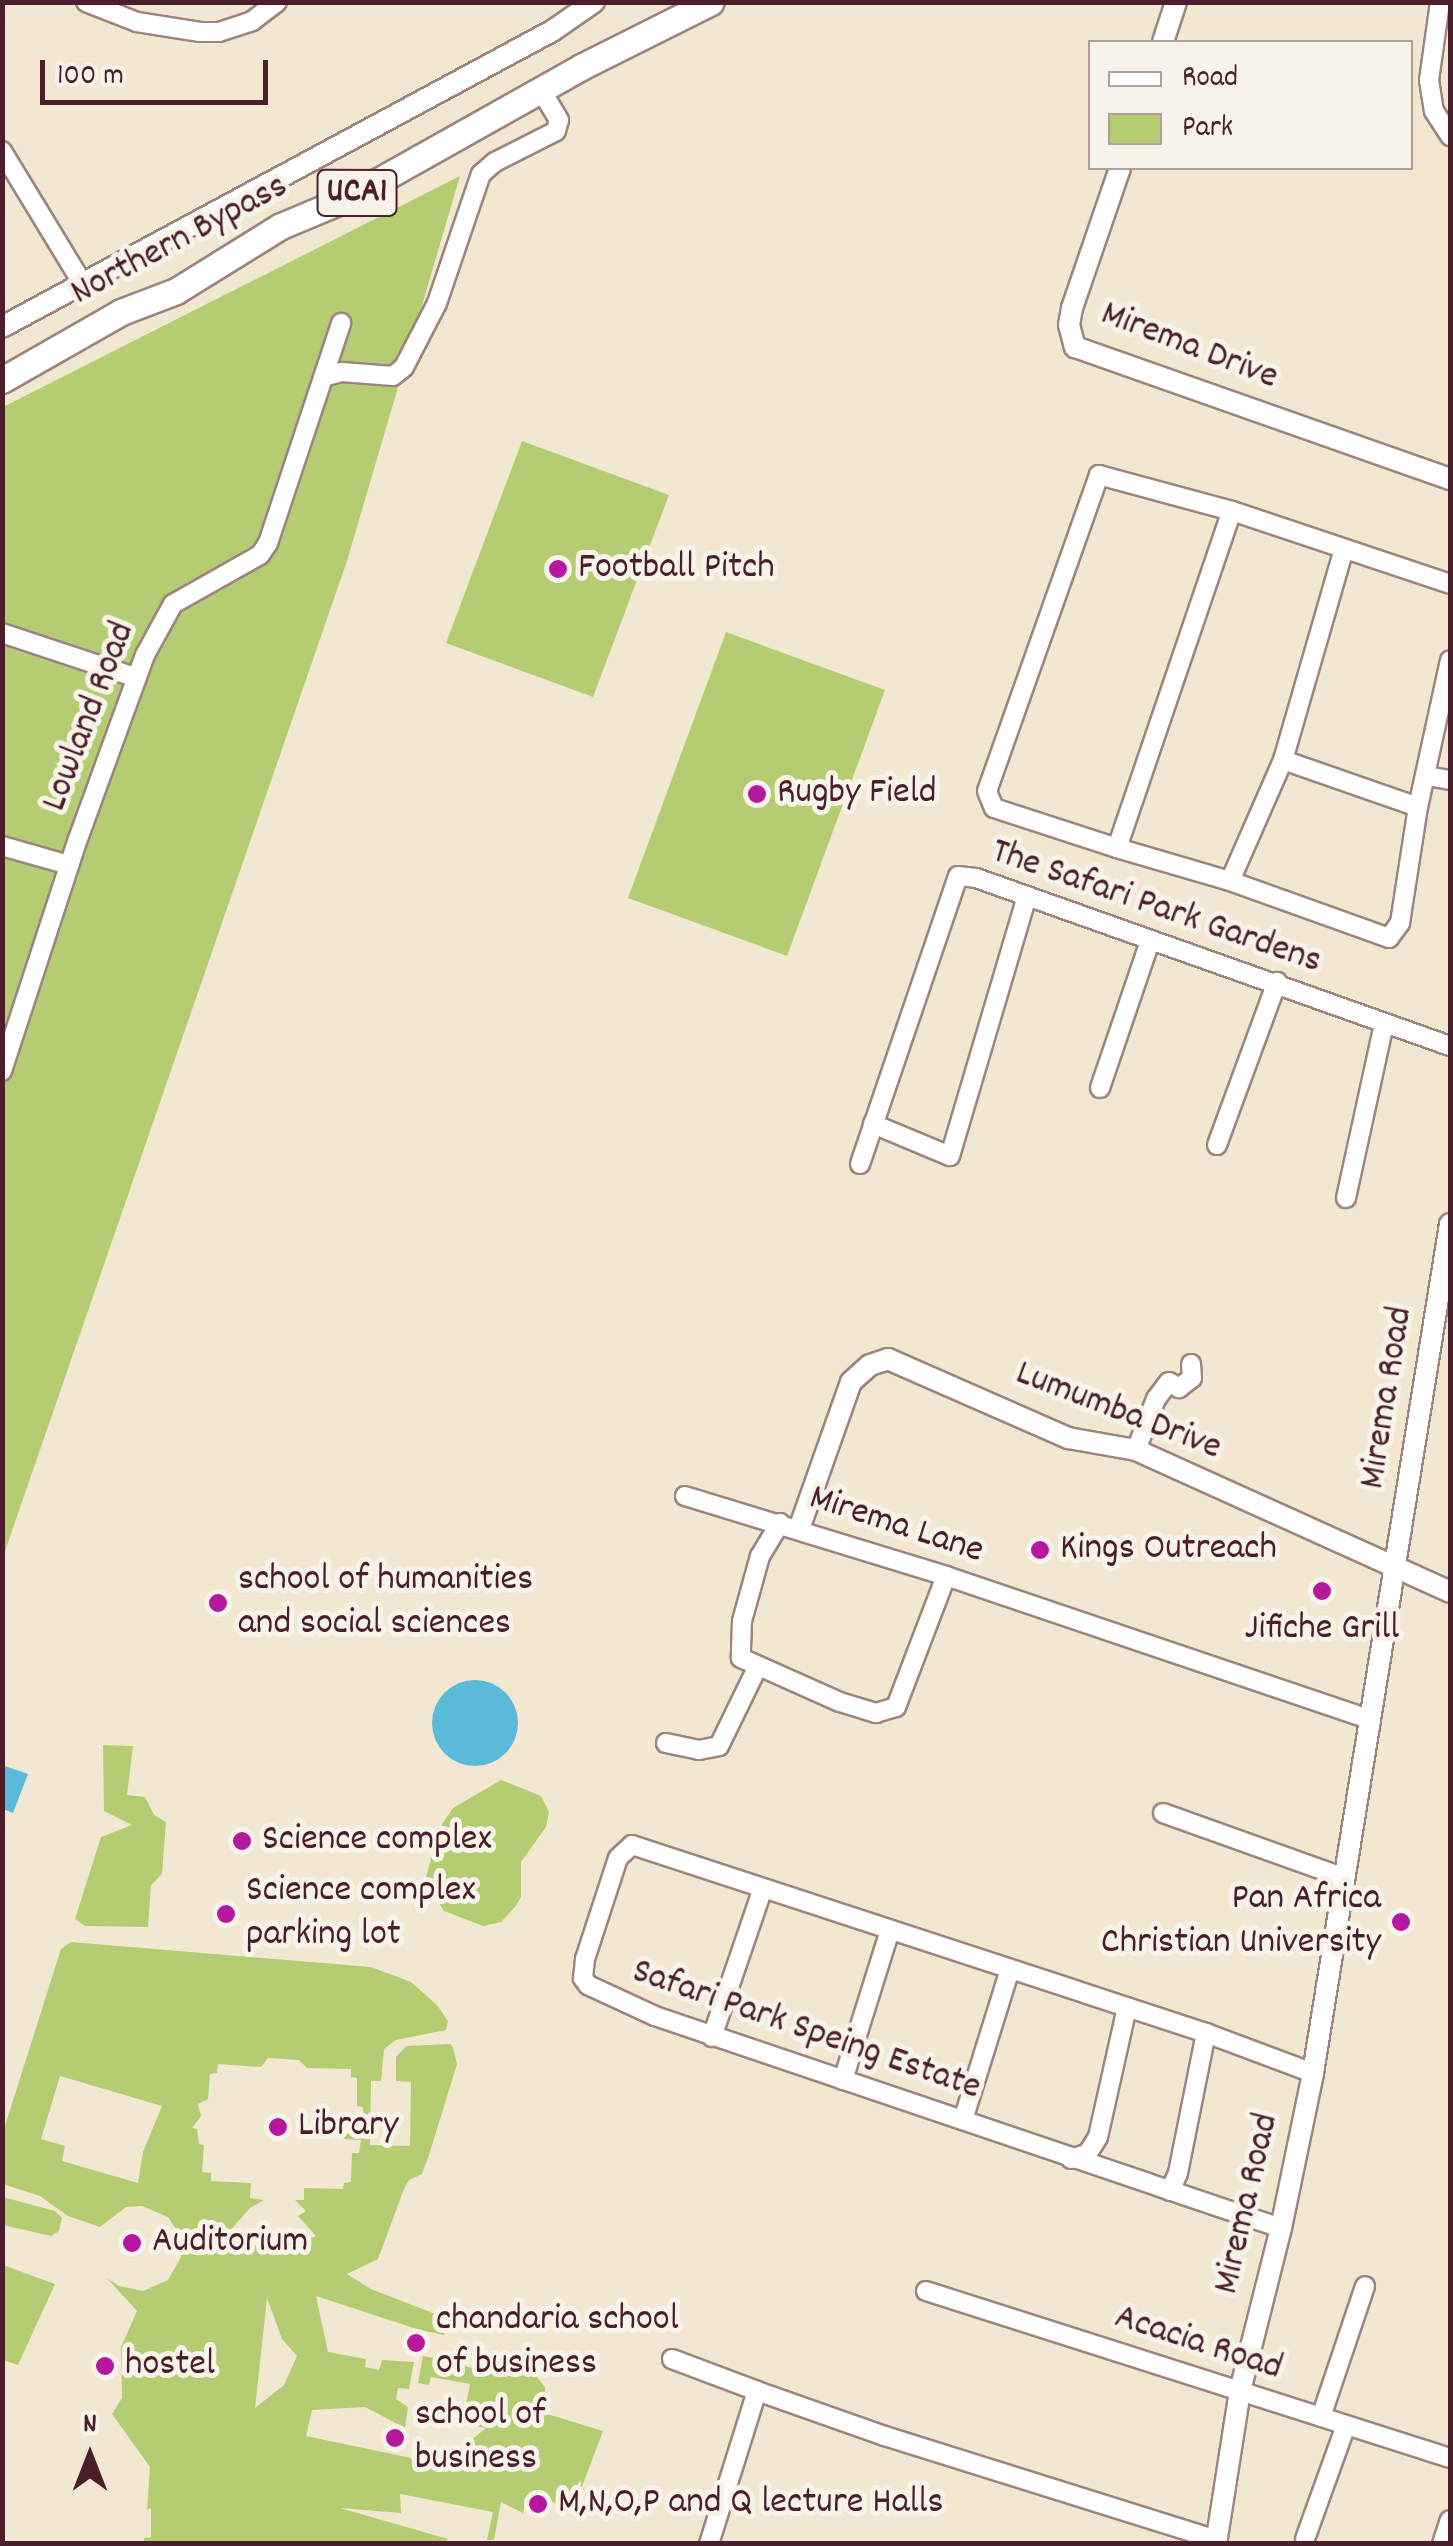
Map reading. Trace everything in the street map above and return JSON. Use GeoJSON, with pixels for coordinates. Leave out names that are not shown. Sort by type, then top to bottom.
{"type":"FeatureCollection","features":[{"type":"Feature","properties":{"kind":"main road","name":"Northern Bypass"},"geometry":{"type":"LineString","coordinates":[[2,380],[121,312],[176,290],[282,226],[348,198],[711,2]]}},
{"type":"Feature","properties":{"kind":"street"},"geometry":{"type":"LineString","coordinates":[[86,2],[137,22],[219,32],[252,21],[277,2]]}},
{"type":"Feature","properties":{"kind":"street"},"geometry":{"type":"LineString","coordinates":[[2,328],[552,32],[594,2]]}},
{"type":"Feature","properties":{"kind":"street"},"geometry":{"type":"LineString","coordinates":[[1164,40],[1176,2]]}},
{"type":"Feature","properties":{"kind":"street"},"geometry":{"type":"LineString","coordinates":[[1440,2],[1428,80],[1434,110],[1448,131]]}},
{"type":"Feature","properties":{"kind":"street"},"geometry":{"type":"LineString","coordinates":[[323,378],[342,372],[393,376],[404,367],[437,303],[481,174],[495,162],[556,131],[559,120],[542,90]]}},
{"type":"Feature","properties":{"kind":"street"},"geometry":{"type":"LineString","coordinates":[[2,151],[83,284]]}},
{"type":"Feature","properties":{"kind":"street","name":"Mirema Drive"},"geometry":{"type":"LineString","coordinates":[[1119,170],[1072,308],[1070,326],[1075,347],[1450,479]]}},
{"type":"Feature","properties":{"kind":"street","name":"Lowland Road"},"geometry":{"type":"LineString","coordinates":[[2,1071],[137,678],[173,604],[260,555],[341,323]]}},
{"type":"Feature","properties":{"kind":"street","name":"The Safari Park Gardens"},"geometry":{"type":"LineString","coordinates":[[1450,584],[1232,511],[1099,475],[986,798],[994,808],[1230,881],[1389,938],[1400,923],[1418,807],[1450,660]]}},
{"type":"Feature","properties":{"kind":"street","name":"The Safari Park Gardens"},"geometry":{"type":"LineString","coordinates":[[1117,848],[1232,511]]}},
{"type":"Feature","properties":{"kind":"street","name":"The Safari Park Gardens"},"geometry":{"type":"LineString","coordinates":[[1230,881],[1283,760],[1344,549]]}},
{"type":"Feature","properties":{"kind":"street"},"geometry":{"type":"LineString","coordinates":[[2,634],[137,678]]}},
{"type":"Feature","properties":{"kind":"street"},"geometry":{"type":"LineString","coordinates":[[1283,760],[1418,807]]}},
{"type":"Feature","properties":{"kind":"street"},"geometry":{"type":"LineString","coordinates":[[1427,776],[1450,780]]}},
{"type":"Feature","properties":{"kind":"street"},"geometry":{"type":"LineString","coordinates":[[2,846],[70,864]]}},
{"type":"Feature","properties":{"kind":"street","name":"The Safari Park Gardens"},"geometry":{"type":"LineString","coordinates":[[860,1164],[958,876],[1028,896],[1277,982],[1450,1046]]}},
{"type":"Feature","properties":{"kind":"street"},"geometry":{"type":"LineString","coordinates":[[873,1124],[950,1156],[1028,896]]}},
{"type":"Feature","properties":{"kind":"street"},"geometry":{"type":"LineString","coordinates":[[1100,1088],[1150,941]]}},
{"type":"Feature","properties":{"kind":"street"},"geometry":{"type":"LineString","coordinates":[[1217,1145],[1277,982]]}},
{"type":"Feature","properties":{"kind":"street"},"geometry":{"type":"LineString","coordinates":[[1346,1198],[1384,1024]]}},
{"type":"Feature","properties":{"kind":"street","name":"Mirema Road"},"geometry":{"type":"LineString","coordinates":[[1216,2542],[1240,2391],[1281,2228],[1313,2073],[1450,1224]]}},
{"type":"Feature","properties":{"kind":"street","name":"Lumumba Drive"},"geometry":{"type":"LineString","coordinates":[[790,1526],[851,1382],[870,1365],[888,1360],[1068,1438],[1136,1450],[1450,1592]]}},
{"type":"Feature","properties":{"kind":"street"},"geometry":{"type":"LineString","coordinates":[[1136,1450],[1156,1399],[1168,1382],[1179,1388],[1192,1378],[1191,1364]]}},
{"type":"Feature","properties":{"kind":"street","name":"Mirema Lane"},"geometry":{"type":"LineString","coordinates":[[685,1496],[946,1576],[1369,1719]]}},
{"type":"Feature","properties":{"kind":"street"},"geometry":{"type":"LineString","coordinates":[[790,1526],[760,1556],[738,1644],[741,1658],[854,1706],[890,1711],[902,1698],[946,1576]]}},
{"type":"Feature","properties":{"kind":"street"},"geometry":{"type":"LineString","coordinates":[[666,1743],[699,1750],[719,1746],[757,1668]]}},
{"type":"Feature","properties":{"kind":"street"},"geometry":{"type":"LineString","coordinates":[[1163,1812],[1345,1878]]}},
{"type":"Feature","properties":{"kind":"street","name":"Safari Park Speing Estate"},"geometry":{"type":"LineString","coordinates":[[1281,2228],[712,2036],[598,1992],[583,1978],[585,1958],[618,1858],[632,1845],[646,1847],[1206,2033],[1313,2073]]}},
{"type":"Feature","properties":{"kind":"street"},"geometry":{"type":"LineString","coordinates":[[712,2036],[762,1888]]}},
{"type":"Feature","properties":{"kind":"street"},"geometry":{"type":"LineString","coordinates":[[844,2080],[890,1930]]}},
{"type":"Feature","properties":{"kind":"street"},"geometry":{"type":"LineString","coordinates":[[963,2120],[1010,1969]]}},
{"type":"Feature","properties":{"kind":"street"},"geometry":{"type":"LineString","coordinates":[[1071,2159],[1088,2153],[1098,2136],[1127,2007]]}},
{"type":"Feature","properties":{"kind":"street"},"geometry":{"type":"LineString","coordinates":[[1170,2191],[1178,2173],[1206,2033]]}},
{"type":"Feature","properties":{"kind":"street"},"geometry":{"type":"LineString","coordinates":[[1321,2417],[1365,2286]]}},
{"type":"Feature","properties":{"kind":"street","name":"Acacia Road"},"geometry":{"type":"LineString","coordinates":[[926,2292],[1321,2417],[1449,2452]]}},
{"type":"Feature","properties":{"kind":"street"},"geometry":{"type":"LineString","coordinates":[[672,2359],[885,2436],[1216,2542]]}},
{"type":"Feature","properties":{"kind":"street"},"geometry":{"type":"LineString","coordinates":[[710,2544],[758,2391]]}},
{"type":"Feature","properties":{"kind":"street"},"geometry":{"type":"LineString","coordinates":[[1306,2540],[1346,2424]]}},
{"type":"Feature","properties":{"kind":"street"},"geometry":{"type":"LineString","coordinates":[[1442,2544],[1450,2520]]}},
{"type":"Feature","properties":{"kind":"green space"},"geometry":{"type":"Polygon","coordinates":[[[460,176],[347,561],[3,1557],[3,407],[460,176]]]}},
{"type":"Feature","properties":{"kind":"green space","name":"Football Pitch"},"geometry":{"type":"Polygon","coordinates":[[[522,441],[669,495],[593,697],[446,643],[522,441]]]}},
{"type":"Feature","properties":{"kind":"green space","name":"Rugby Field"},"geometry":{"type":"Polygon","coordinates":[[[726,632],[885,690],[787,956],[628,898],[726,632]]]}},
{"type":"Feature","properties":{"kind":"green space"},"geometry":{"type":"Polygon","coordinates":[[[103,1745],[133,1746],[127,1795],[145,1797],[154,1815],[166,1822],[162,1874],[151,1885],[148,1927],[85,1926],[75,1919],[101,1837],[132,1825],[104,1811],[103,1745]]]}},
{"type":"Feature","properties":{"kind":"green space"},"geometry":{"type":"Polygon","coordinates":[[[501,1780],[541,1796],[549,1812],[546,1827],[521,1862],[521,1897],[516,1906],[501,1922],[483,1926],[444,1911],[425,1881],[439,1829],[453,1808],[501,1780]]]}},
{"type":"Feature","properties":{"kind":"green space"},"geometry":{"type":"Polygon","coordinates":[[[71,1942],[371,1967],[411,1982],[437,2005],[448,2021],[446,2030],[396,2040],[384,2049],[381,2081],[371,2081],[370,2145],[410,2146],[411,2082],[396,2081],[396,2057],[406,2046],[453,2047],[457,2064],[429,2155],[422,2174],[409,2180],[404,2189],[378,2259],[347,2274],[371,2289],[443,2317],[457,2328],[446,2326],[444,2335],[420,2330],[316,2296],[328,2352],[366,2359],[365,2367],[379,2370],[382,2360],[414,2362],[409,2389],[398,2388],[396,2399],[408,2407],[405,2428],[365,2407],[312,2410],[306,2436],[411,2458],[415,2467],[455,2467],[468,2461],[470,2441],[486,2428],[426,2416],[412,2421],[415,2406],[464,2415],[470,2384],[431,2377],[429,2385],[418,2383],[423,2356],[446,2360],[445,2367],[457,2369],[458,2364],[500,2376],[516,2376],[518,2365],[532,2371],[545,2387],[547,2414],[603,2431],[572,2513],[567,2505],[527,2497],[523,2513],[501,2502],[494,2540],[487,2540],[493,2512],[400,2494],[401,2513],[340,2508],[448,2539],[443,2544],[144,2543],[144,2538],[151,2537],[151,2508],[147,2510],[150,2467],[112,2414],[122,2398],[121,2347],[137,2311],[107,2278],[119,2286],[143,2291],[168,2280],[181,2257],[176,2229],[168,2217],[142,2206],[126,2207],[100,2227],[68,2216],[40,2196],[3,2184],[3,2132],[61,1949],[71,1942]],[[268,2058],[261,2067],[218,2064],[217,2073],[210,2074],[208,2099],[198,2104],[201,2116],[192,2128],[197,2129],[199,2144],[204,2145],[202,2172],[211,2173],[211,2181],[251,2183],[250,2198],[264,2200],[250,2208],[227,2234],[275,2253],[316,2236],[298,2216],[306,2211],[295,2200],[304,2200],[304,2188],[343,2189],[344,2183],[351,2182],[352,2153],[359,2153],[361,2140],[344,2139],[350,2127],[344,2124],[363,2122],[363,2107],[357,2106],[357,2078],[351,2077],[351,2069],[307,2068],[299,2060],[268,2058]],[[60,2076],[41,2139],[65,2146],[62,2161],[138,2183],[143,2152],[162,2106],[60,2076]],[[267,2298],[255,2408],[284,2385],[297,2356],[282,2339],[267,2298]]]}},
{"type":"Feature","properties":{"kind":"green space"},"geometry":{"type":"Polygon","coordinates":[[[3,2197],[55,2211],[62,2218],[59,2231],[51,2236],[3,2225],[3,2197]]]}},
{"type":"Feature","properties":{"kind":"green space"},"geometry":{"type":"Polygon","coordinates":[[[3,2265],[55,2284],[18,2365],[3,2360],[3,2265]]]}},
{"type":"Feature","properties":{"kind":"water"},"geometry":{"type":"Polygon","coordinates":[[[475,1680],[505,1693],[518,1723],[505,1753],[475,1766],[445,1753],[432,1723],[445,1693],[475,1680]]]}},
{"type":"Feature","properties":{"kind":"water"},"geometry":{"type":"Polygon","coordinates":[[[2,1765],[28,1774],[13,1813],[3,1809],[2,1765]]]}},
{"type":"Feature","properties":{"kind":"place","name":"Football Pitch"},"geometry":{"type":"Point","coordinates":[558,569]}},
{"type":"Feature","properties":{"kind":"place","name":"Rugby Field"},"geometry":{"type":"Point","coordinates":[757,794]}},
{"type":"Feature","properties":{"kind":"place","name":"Kings Outreach"},"geometry":{"type":"Point","coordinates":[1040,1550]}},
{"type":"Feature","properties":{"kind":"place","name":"Jifiche Grill"},"geometry":{"type":"Point","coordinates":[1322,1591]}},
{"type":"Feature","properties":{"kind":"place","name":"school of humanities and social sciences"},"geometry":{"type":"Point","coordinates":[218,1603]}},
{"type":"Feature","properties":{"kind":"place","name":"Science complex"},"geometry":{"type":"Point","coordinates":[242,1841]}},
{"type":"Feature","properties":{"kind":"place","name":"Science complex parking lot"},"geometry":{"type":"Point","coordinates":[226,1914]}},
{"type":"Feature","properties":{"kind":"place","name":"Pan Africa Christian University"},"geometry":{"type":"Point","coordinates":[1401,1922]}},
{"type":"Feature","properties":{"kind":"place","name":"Library"},"geometry":{"type":"Point","coordinates":[278,2127]}},
{"type":"Feature","properties":{"kind":"place","name":"Auditorium"},"geometry":{"type":"Point","coordinates":[132,2243]}},
{"type":"Feature","properties":{"kind":"place","name":"chandaria school of business"},"geometry":{"type":"Point","coordinates":[416,2343]}},
{"type":"Feature","properties":{"kind":"place","name":"hostel"},"geometry":{"type":"Point","coordinates":[105,2366]}},
{"type":"Feature","properties":{"kind":"place","name":"school of business"},"geometry":{"type":"Point","coordinates":[395,2438]}},
{"type":"Feature","properties":{"kind":"place","name":"M,N,O,P and Q lecture Halls"},"geometry":{"type":"Point","coordinates":[538,2504]}}]}
